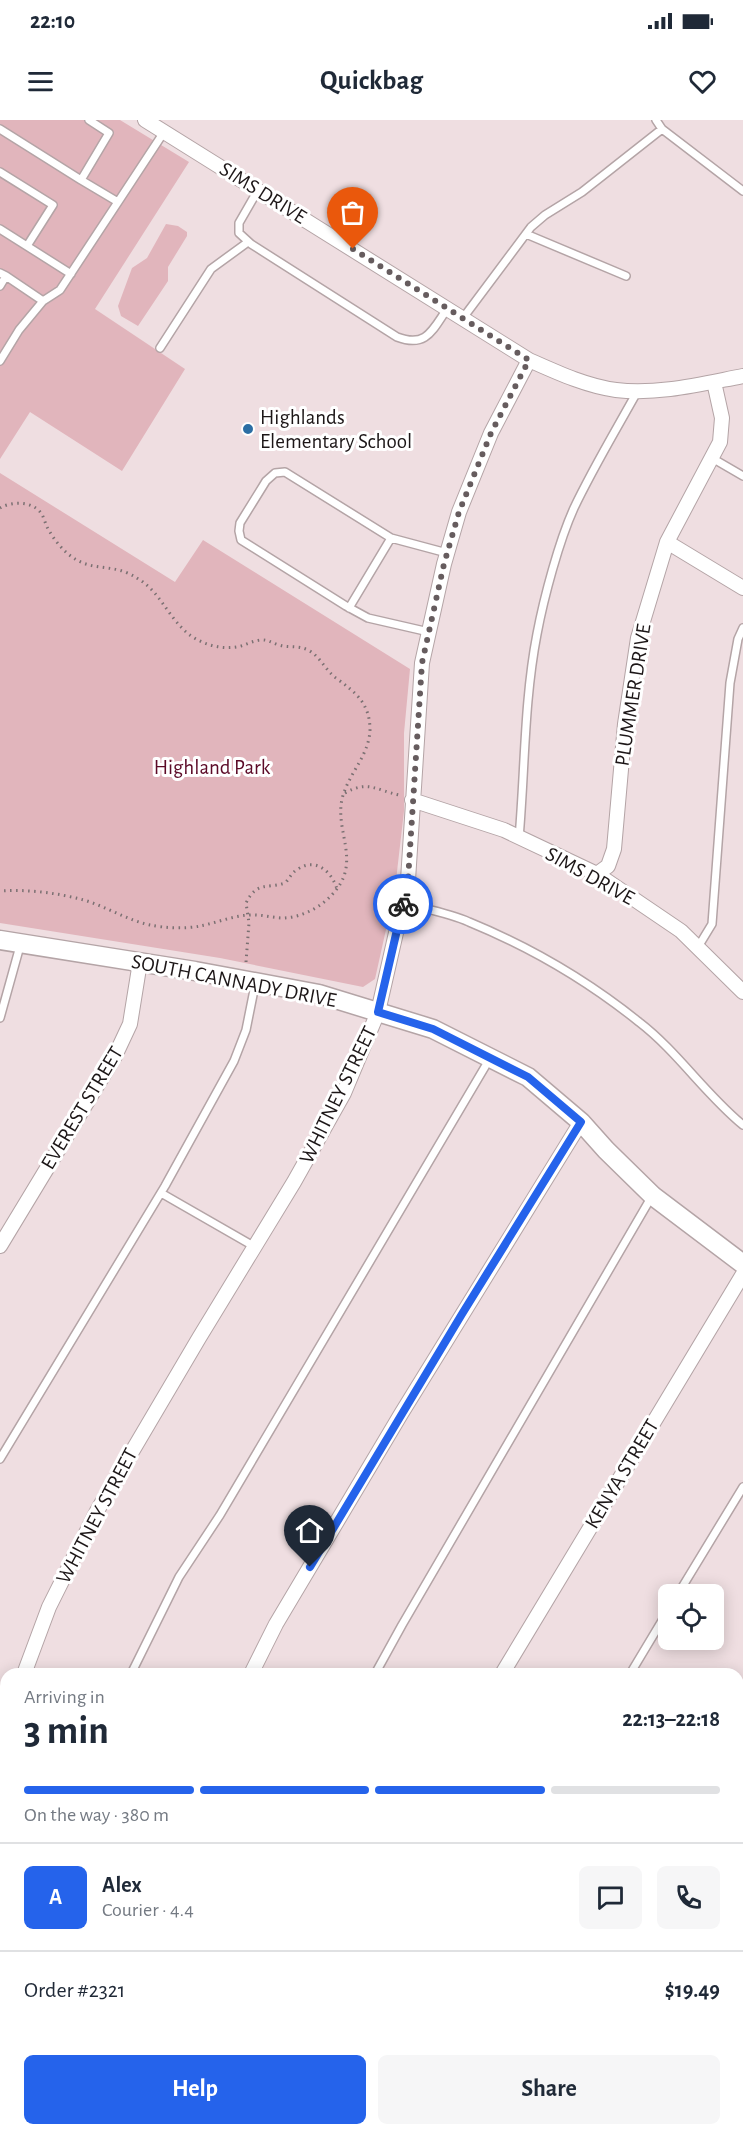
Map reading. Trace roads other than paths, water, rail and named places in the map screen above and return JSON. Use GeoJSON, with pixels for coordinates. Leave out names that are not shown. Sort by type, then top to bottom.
{"type":"FeatureCollection","features":[{"type":"Feature","properties":{"kind":"street","name":"SIMS DRIVE"},"geometry":{"type":"LineString","coordinates":[[145,120],[529,360],[563,375],[613,390],[638,391],[658,391],[743,376]]}},
{"type":"Feature","properties":{"kind":"street","name":"WHITNEY STREET"},"geometry":{"type":"LineString","coordinates":[[26,1668],[49,1607],[96,1511],[294,1182],[344,1093],[378,1012],[408,880],[406,797],[422,663],[447,553],[459,512],[491,433],[529,360]]}},
{"type":"Feature","properties":{"kind":"street","name":"PLUMMER DRIVE"},"geometry":{"type":"LineString","coordinates":[[597,874],[608,866],[614,849],[625,724],[638,638],[667,542],[720,442],[722,418],[714,382]]}},
{"type":"Feature","properties":{"kind":"street"},"geometry":{"type":"LineString","coordinates":[[667,542],[743,588]]}},
{"type":"Feature","properties":{"kind":"street","name":"SIMS DRIVE"},"geometry":{"type":"LineString","coordinates":[[406,797],[504,830],[597,874],[681,931],[743,992]]}},
{"type":"Feature","properties":{"kind":"street","name":"SOUTH CANNADY DRIVE"},"geometry":{"type":"LineString","coordinates":[[0,940],[319,994],[433,1029],[528,1077],[581,1122],[653,1196],[743,1264]]}},
{"type":"Feature","properties":{"kind":"street","name":"EVEREST STREET"},"geometry":{"type":"LineString","coordinates":[[0,1246],[115,1056],[130,1024],[140,962]]}},
{"type":"Feature","properties":{"kind":"street"},"geometry":{"type":"LineString","coordinates":[[254,1668],[293,1594],[581,1122]]}},
{"type":"Feature","properties":{"kind":"street","name":"KENYA STREET"},"geometry":{"type":"LineString","coordinates":[[506,1668],[743,1274]]}},
{"type":"Feature","properties":{"kind":"lane"},"geometry":{"type":"LineString","coordinates":[[81,180],[109,133],[88,120]]}},
{"type":"Feature","properties":{"kind":"lane"},"geometry":{"type":"LineString","coordinates":[[656,120],[662,129],[743,191]]}},
{"type":"Feature","properties":{"kind":"lane"},"geometry":{"type":"LineString","coordinates":[[0,129],[118,202]]}},
{"type":"Feature","properties":{"kind":"lane"},"geometry":{"type":"LineString","coordinates":[[463,318],[526,234],[545,215],[582,192],[662,129]]}},
{"type":"Feature","properties":{"kind":"lane"},"geometry":{"type":"LineString","coordinates":[[0,361],[19,330],[43,302],[60,290],[164,132]]}},
{"type":"Feature","properties":{"kind":"lane"},"geometry":{"type":"LineString","coordinates":[[0,172],[53,205],[27,246]]}},
{"type":"Feature","properties":{"kind":"lane"},"geometry":{"type":"LineString","coordinates":[[258,190],[239,223],[238,233],[248,242],[397,337],[411,342],[423,339],[434,329],[447,308]]}},
{"type":"Feature","properties":{"kind":"lane"},"geometry":{"type":"LineString","coordinates":[[0,230],[71,274]]}},
{"type":"Feature","properties":{"kind":"lane"},"geometry":{"type":"LineString","coordinates":[[526,234],[626,276]]}},
{"type":"Feature","properties":{"kind":"lane"},"geometry":{"type":"LineString","coordinates":[[160,348],[211,269],[248,242]]}},
{"type":"Feature","properties":{"kind":"lane"},"geometry":{"type":"LineString","coordinates":[[0,286],[3,274],[43,302]]}},
{"type":"Feature","properties":{"kind":"lane"},"geometry":{"type":"LineString","coordinates":[[519,838],[524,780],[526,706],[537,633],[547,593],[573,510],[638,391]]}},
{"type":"Feature","properties":{"kind":"lane"},"geometry":{"type":"LineString","coordinates":[[712,458],[743,476]]}},
{"type":"Feature","properties":{"kind":"lane"},"geometry":{"type":"LineString","coordinates":[[429,632],[368,618],[349,608],[241,540],[240,523],[266,481],[275,473],[285,472],[392,538],[447,553]]}},
{"type":"Feature","properties":{"kind":"lane"},"geometry":{"type":"LineString","coordinates":[[349,608],[392,538]]}},
{"type":"Feature","properties":{"kind":"lane"},"geometry":{"type":"LineString","coordinates":[[698,947],[712,924],[729,693],[738,639],[743,628]]}},
{"type":"Feature","properties":{"kind":"lane"},"geometry":{"type":"LineString","coordinates":[[403,903],[467,921],[554,962],[640,1022],[710,1092],[725,1111],[743,1125]]}},
{"type":"Feature","properties":{"kind":"lane"},"geometry":{"type":"LineString","coordinates":[[0,1018],[20,943]]}},
{"type":"Feature","properties":{"kind":"lane"},"geometry":{"type":"LineString","coordinates":[[0,1459],[161,1193],[234,1061],[246,1030],[256,982]]}},
{"type":"Feature","properties":{"kind":"lane"},"geometry":{"type":"LineString","coordinates":[[134,1668],[179,1577],[220,1515],[491,1058]]}},
{"type":"Feature","properties":{"kind":"lane"},"geometry":{"type":"LineString","coordinates":[[161,1193],[255,1247]]}},
{"type":"Feature","properties":{"kind":"lane"},"geometry":{"type":"LineString","coordinates":[[378,1668],[653,1196]]}},
{"type":"Feature","properties":{"kind":"lane"},"geometry":{"type":"LineString","coordinates":[[684,1584],[743,1487]]}},
{"type":"Feature","properties":{"kind":"lane"},"geometry":{"type":"LineString","coordinates":[[634,1668],[658,1628]]}},
{"type":"Feature","properties":{"kind":"place","name":"Highlands Elementary School"},"geometry":{"type":"Point","coordinates":[248,429]}},
{"type":"Feature","properties":{"kind":"park label","name":"Highland Park"},"geometry":{"type":"Point","coordinates":[212,767]}}]}
